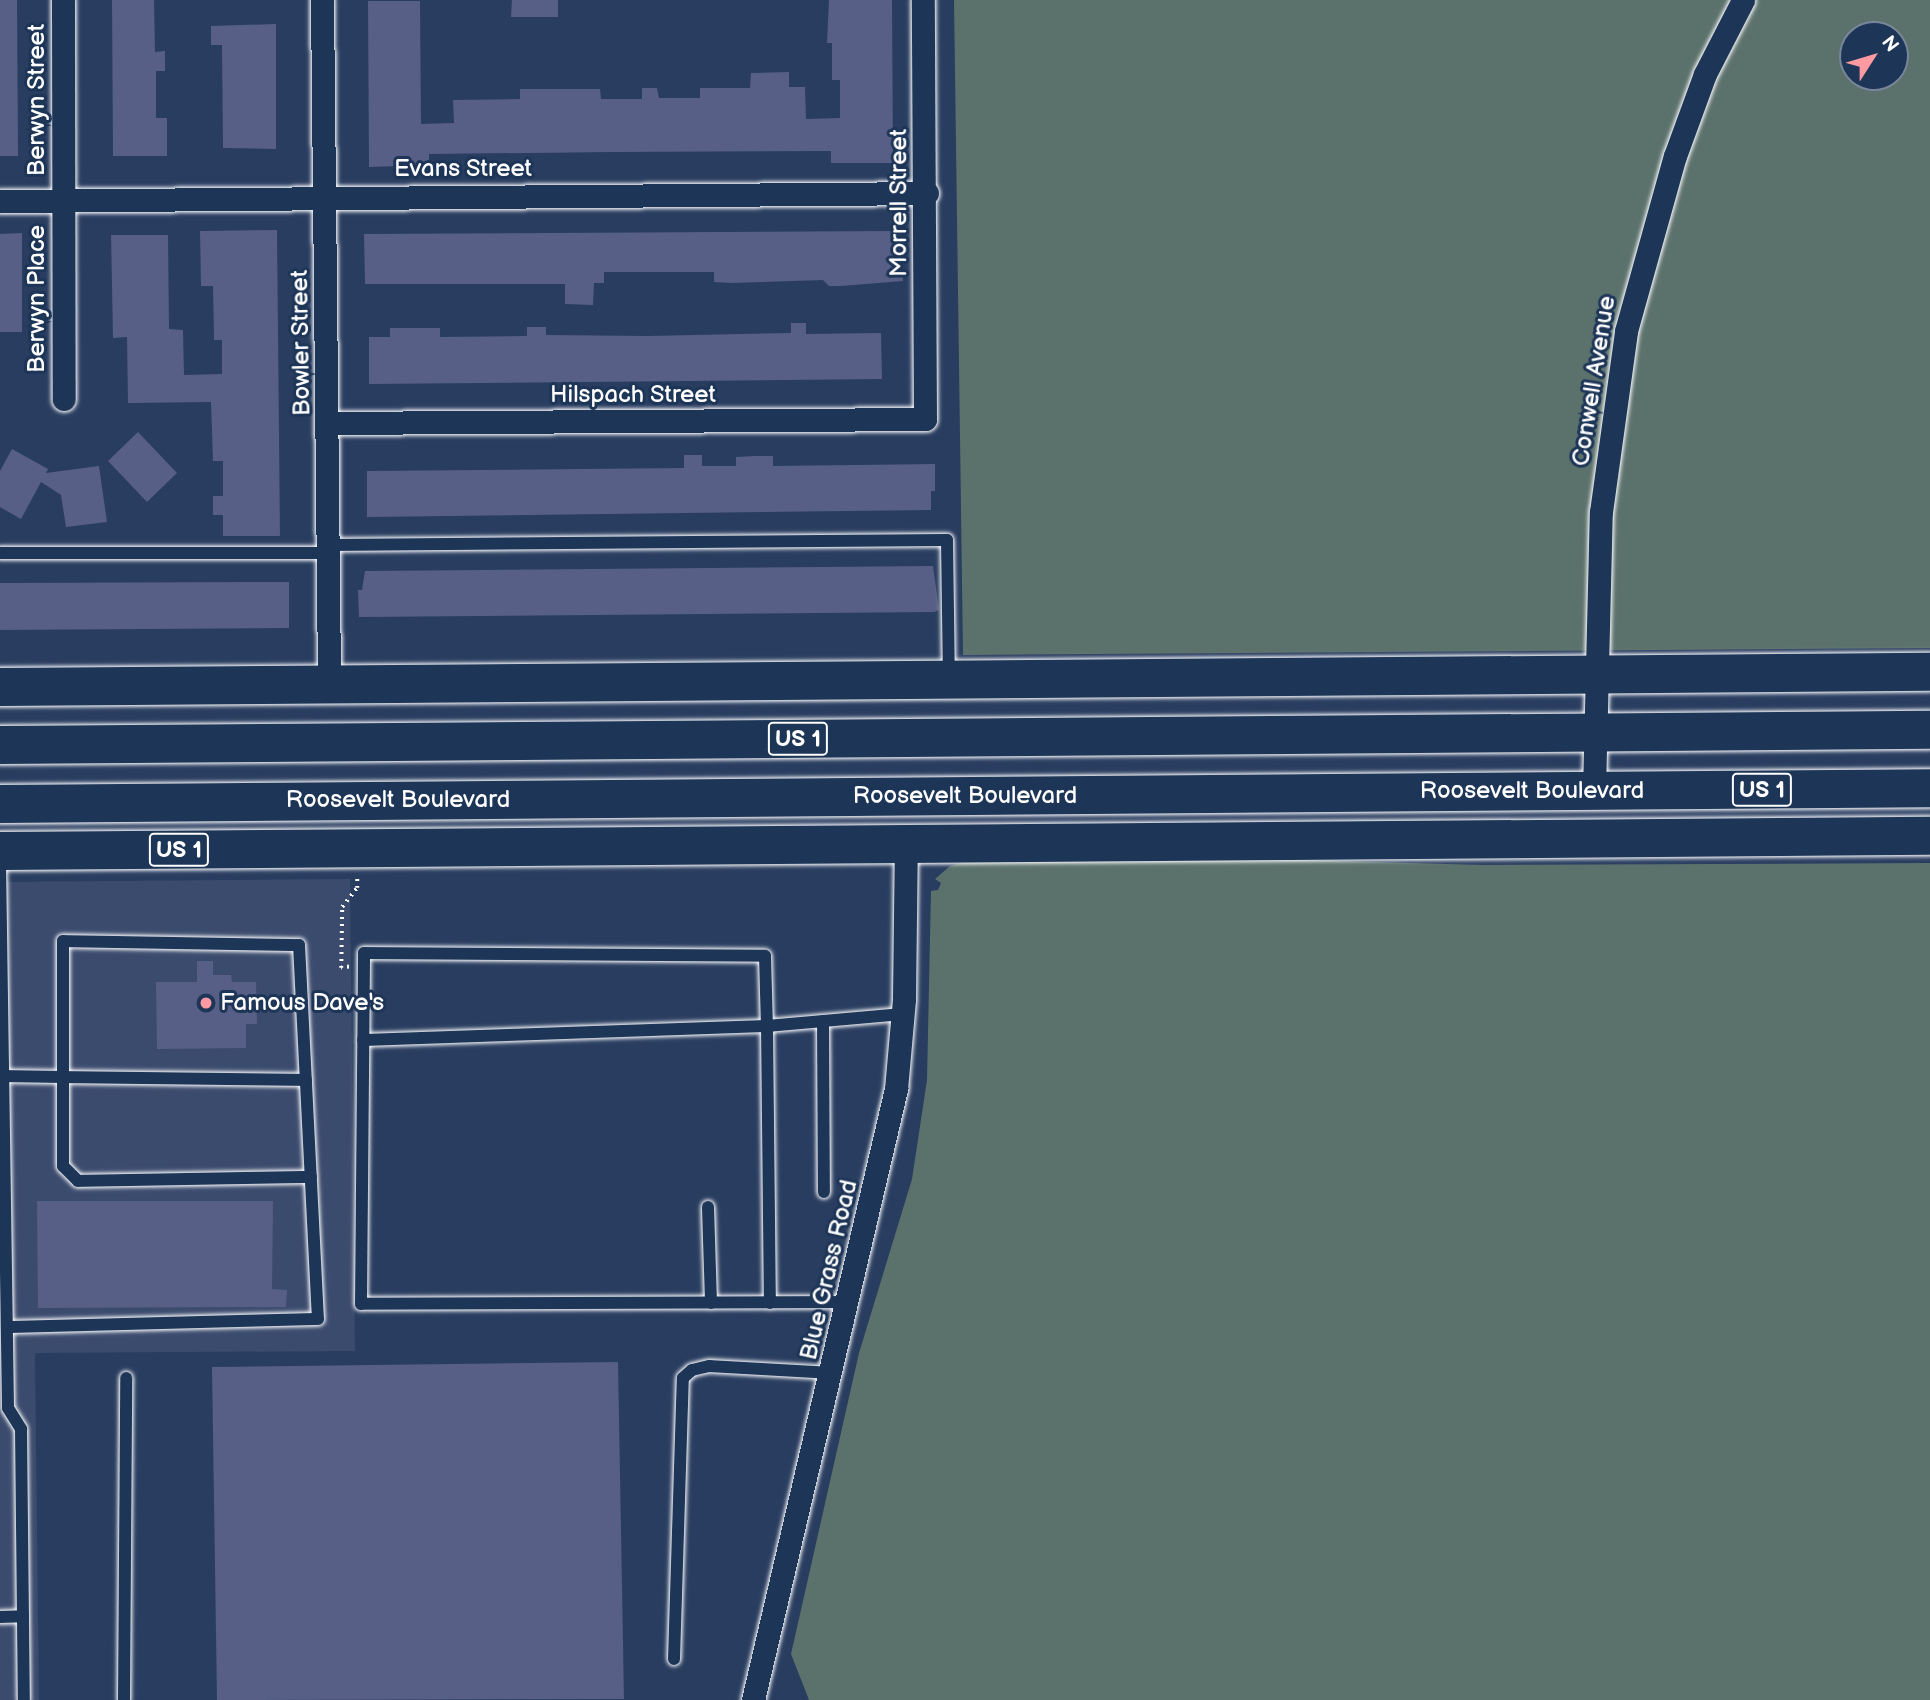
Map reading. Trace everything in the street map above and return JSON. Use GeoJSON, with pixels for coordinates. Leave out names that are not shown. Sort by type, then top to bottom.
{"type":"FeatureCollection","features":[{"type":"Feature","properties":{"kind":"highway"},"geometry":{"type":"LineString","coordinates":[[0,687],[1930,672]]}},
{"type":"Feature","properties":{"kind":"highway","name":"US 1"},"geometry":{"type":"LineString","coordinates":[[0,745],[1930,730]]}},
{"type":"Feature","properties":{"kind":"highway","name":"Roosevelt Boulevard"},"geometry":{"type":"LineString","coordinates":[[0,806],[1930,788]]}},
{"type":"Feature","properties":{"kind":"highway"},"geometry":{"type":"LineString","coordinates":[[0,806],[194,850]]}},
{"type":"Feature","properties":{"kind":"highway","name":"Roosevelt Boulevard"},"geometry":{"type":"LineString","coordinates":[[0,851],[1930,836]]}},
{"type":"Feature","properties":{"kind":"street","name":"Berwyn Street"},"geometry":{"type":"LineString","coordinates":[[63,0],[63,200]]}},
{"type":"Feature","properties":{"kind":"street","name":"Bowler Street"},"geometry":{"type":"LineString","coordinates":[[322,0],[329,423],[329,685]]}},
{"type":"Feature","properties":{"kind":"street","name":"Morrell Street"},"geometry":{"type":"LineString","coordinates":[[923,0],[927,193],[925,406]]}},
{"type":"Feature","properties":{"kind":"street","name":"Conwell Avenue"},"geometry":{"type":"LineString","coordinates":[[1594,791],[1601,512],[1626,331],[1656,216],[1704,74],[1743,0]]}},
{"type":"Feature","properties":{"kind":"street","name":"Evans Street"},"geometry":{"type":"LineString","coordinates":[[0,201],[324,196],[927,193]]}},
{"type":"Feature","properties":{"kind":"street","name":"Berwyn Place"},"geometry":{"type":"LineString","coordinates":[[63,200],[64,399]]}},
{"type":"Feature","properties":{"kind":"street","name":"Hilspach Street"},"geometry":{"type":"LineString","coordinates":[[329,423],[925,419],[925,406]]}},
{"type":"Feature","properties":{"kind":"street","name":"Blue Grass Road"},"geometry":{"type":"LineString","coordinates":[[753,1700],[886,1143],[902,1014],[906,845]]}},
{"type":"Feature","properties":{"kind":"lane"},"geometry":{"type":"LineString","coordinates":[[0,553],[947,540],[949,680]]}},
{"type":"Feature","properties":{"kind":"lane"},"geometry":{"type":"LineString","coordinates":[[0,862],[7,1327],[4,1409],[21,1429],[24,1700]]}},
{"type":"Feature","properties":{"kind":"lane"},"geometry":{"type":"LineString","coordinates":[[7,1327],[318,1319],[311,1177],[299,945],[63,941],[63,1166],[78,1181],[311,1177]]}},
{"type":"Feature","properties":{"kind":"lane"},"geometry":{"type":"LineString","coordinates":[[770,1303],[765,956],[364,953],[361,1304],[770,1303],[848,1302]]}},
{"type":"Feature","properties":{"kind":"lane"},"geometry":{"type":"LineString","coordinates":[[363,1040],[767,1026],[902,1014]]}},
{"type":"Feature","properties":{"kind":"lane"},"geometry":{"type":"LineString","coordinates":[[824,1021],[824,1192]]}},
{"type":"Feature","properties":{"kind":"lane"},"geometry":{"type":"LineString","coordinates":[[2,1076],[306,1080]]}},
{"type":"Feature","properties":{"kind":"lane"},"geometry":{"type":"LineString","coordinates":[[708,1207],[710,1303]]}},
{"type":"Feature","properties":{"kind":"lane"},"geometry":{"type":"LineString","coordinates":[[674,1659],[682,1378],[692,1370],[710,1366],[831,1373]]}},
{"type":"Feature","properties":{"kind":"lane"},"geometry":{"type":"LineString","coordinates":[[124,1700],[126,1378]]}},
{"type":"Feature","properties":{"kind":"lane"},"geometry":{"type":"LineString","coordinates":[[0,1617],[23,1616]]}},
{"type":"Feature","properties":{"kind":"path"},"geometry":{"type":"LineString","coordinates":[[349,967],[341,968],[342,907],[357,888],[356,868]]}},
{"type":"Feature","properties":{"kind":"shaded area"},"geometry":{"type":"Polygon","coordinates":[[[350,879],[355,1351],[35,1353],[39,1700],[0,1700],[0,882],[350,879]]]}},
{"type":"Feature","properties":{"kind":"green space"},"geometry":{"type":"Polygon","coordinates":[[[954,0],[1930,0],[1930,648],[963,655],[954,0]]]}},
{"type":"Feature","properties":{"kind":"green space"},"geometry":{"type":"Polygon","coordinates":[[[1265,859],[1483,865],[1930,863],[1930,1700],[809,1700],[791,1654],[859,1353],[912,1179],[927,1080],[931,891],[938,890],[941,883],[935,879],[950,866],[973,860],[1265,859]]]}},
{"type":"Feature","properties":{"kind":"building"},"geometry":{"type":"Polygon","coordinates":[[[0,0],[17,0],[18,156],[0,156],[0,0]]]}},
{"type":"Feature","properties":{"kind":"building"},"geometry":{"type":"Polygon","coordinates":[[[112,0],[154,0],[155,52],[165,51],[165,71],[156,71],[156,118],[167,118],[167,156],[113,156],[112,0]]]}},
{"type":"Feature","properties":{"kind":"building"},"geometry":{"type":"Polygon","coordinates":[[[512,0],[558,0],[558,17],[511,17],[512,0]]]}},
{"type":"Feature","properties":{"kind":"building"},"geometry":{"type":"Polygon","coordinates":[[[829,0],[892,0],[893,163],[831,163],[831,151],[612,152],[429,154],[429,165],[369,167],[368,1],[420,1],[421,124],[454,123],[453,100],[520,99],[520,89],[600,89],[601,99],[642,99],[642,88],[657,88],[659,98],[700,98],[700,88],[750,88],[751,73],[789,72],[789,87],[805,87],[806,119],[840,118],[840,80],[832,80],[832,43],[827,43],[829,0]]]}},
{"type":"Feature","properties":{"kind":"building"},"geometry":{"type":"Polygon","coordinates":[[[276,24],[276,149],[223,148],[222,45],[211,45],[211,26],[276,24]]]}},
{"type":"Feature","properties":{"kind":"building"},"geometry":{"type":"Polygon","coordinates":[[[277,230],[280,536],[223,536],[223,515],[213,515],[213,496],[223,496],[223,461],[213,461],[211,402],[128,403],[127,337],[113,338],[111,235],[168,235],[169,329],[183,330],[184,375],[222,374],[222,340],[214,340],[213,286],[201,286],[200,231],[277,230]]]}},
{"type":"Feature","properties":{"kind":"building"},"geometry":{"type":"Polygon","coordinates":[[[899,231],[903,281],[829,286],[823,280],[714,282],[714,272],[604,272],[604,283],[594,283],[593,305],[565,304],[565,284],[365,284],[364,234],[899,231]]]}},
{"type":"Feature","properties":{"kind":"building"},"geometry":{"type":"Polygon","coordinates":[[[22,233],[22,332],[0,332],[0,234],[22,233]]]}},
{"type":"Feature","properties":{"kind":"building"},"geometry":{"type":"Polygon","coordinates":[[[791,323],[806,323],[806,334],[881,333],[882,379],[369,384],[369,337],[390,337],[390,328],[440,328],[440,337],[527,336],[527,327],[546,327],[546,335],[648,336],[791,333],[791,323]]]}},
{"type":"Feature","properties":{"kind":"building"},"geometry":{"type":"Polygon","coordinates":[[[138,432],[177,473],[147,502],[108,461],[138,432]]]}},
{"type":"Feature","properties":{"kind":"building"},"geometry":{"type":"Polygon","coordinates":[[[12,449],[48,469],[46,473],[99,466],[107,522],[66,527],[61,495],[41,482],[21,519],[0,507],[0,471],[12,449]]]}},
{"type":"Feature","properties":{"kind":"building"},"geometry":{"type":"Polygon","coordinates":[[[684,455],[702,455],[702,466],[736,466],[736,457],[754,456],[773,456],[773,466],[935,464],[935,491],[931,491],[931,510],[367,517],[367,471],[684,468],[684,455]]]}},
{"type":"Feature","properties":{"kind":"building"},"geometry":{"type":"Polygon","coordinates":[[[933,566],[939,610],[934,612],[359,617],[358,590],[362,590],[365,571],[933,566]]]}},
{"type":"Feature","properties":{"kind":"building"},"geometry":{"type":"Polygon","coordinates":[[[289,582],[289,628],[0,630],[0,583],[289,582]]]}},
{"type":"Feature","properties":{"kind":"building","name":"Famous Dave's"},"geometry":{"type":"Polygon","coordinates":[[[197,961],[213,961],[213,975],[231,975],[232,982],[256,982],[257,1024],[246,1024],[246,1048],[157,1049],[156,982],[197,982],[197,961]]]}},
{"type":"Feature","properties":{"kind":"building"},"geometry":{"type":"Polygon","coordinates":[[[37,1201],[273,1201],[272,1289],[287,1290],[286,1307],[38,1308],[37,1201]]]}},
{"type":"Feature","properties":{"kind":"building"},"geometry":{"type":"Polygon","coordinates":[[[618,1362],[624,1699],[217,1700],[212,1367],[618,1362]]]}},
{"type":"Feature","properties":{"kind":"place","name":"Famous Dave's"},"geometry":{"type":"Point","coordinates":[206,1003]}}]}
